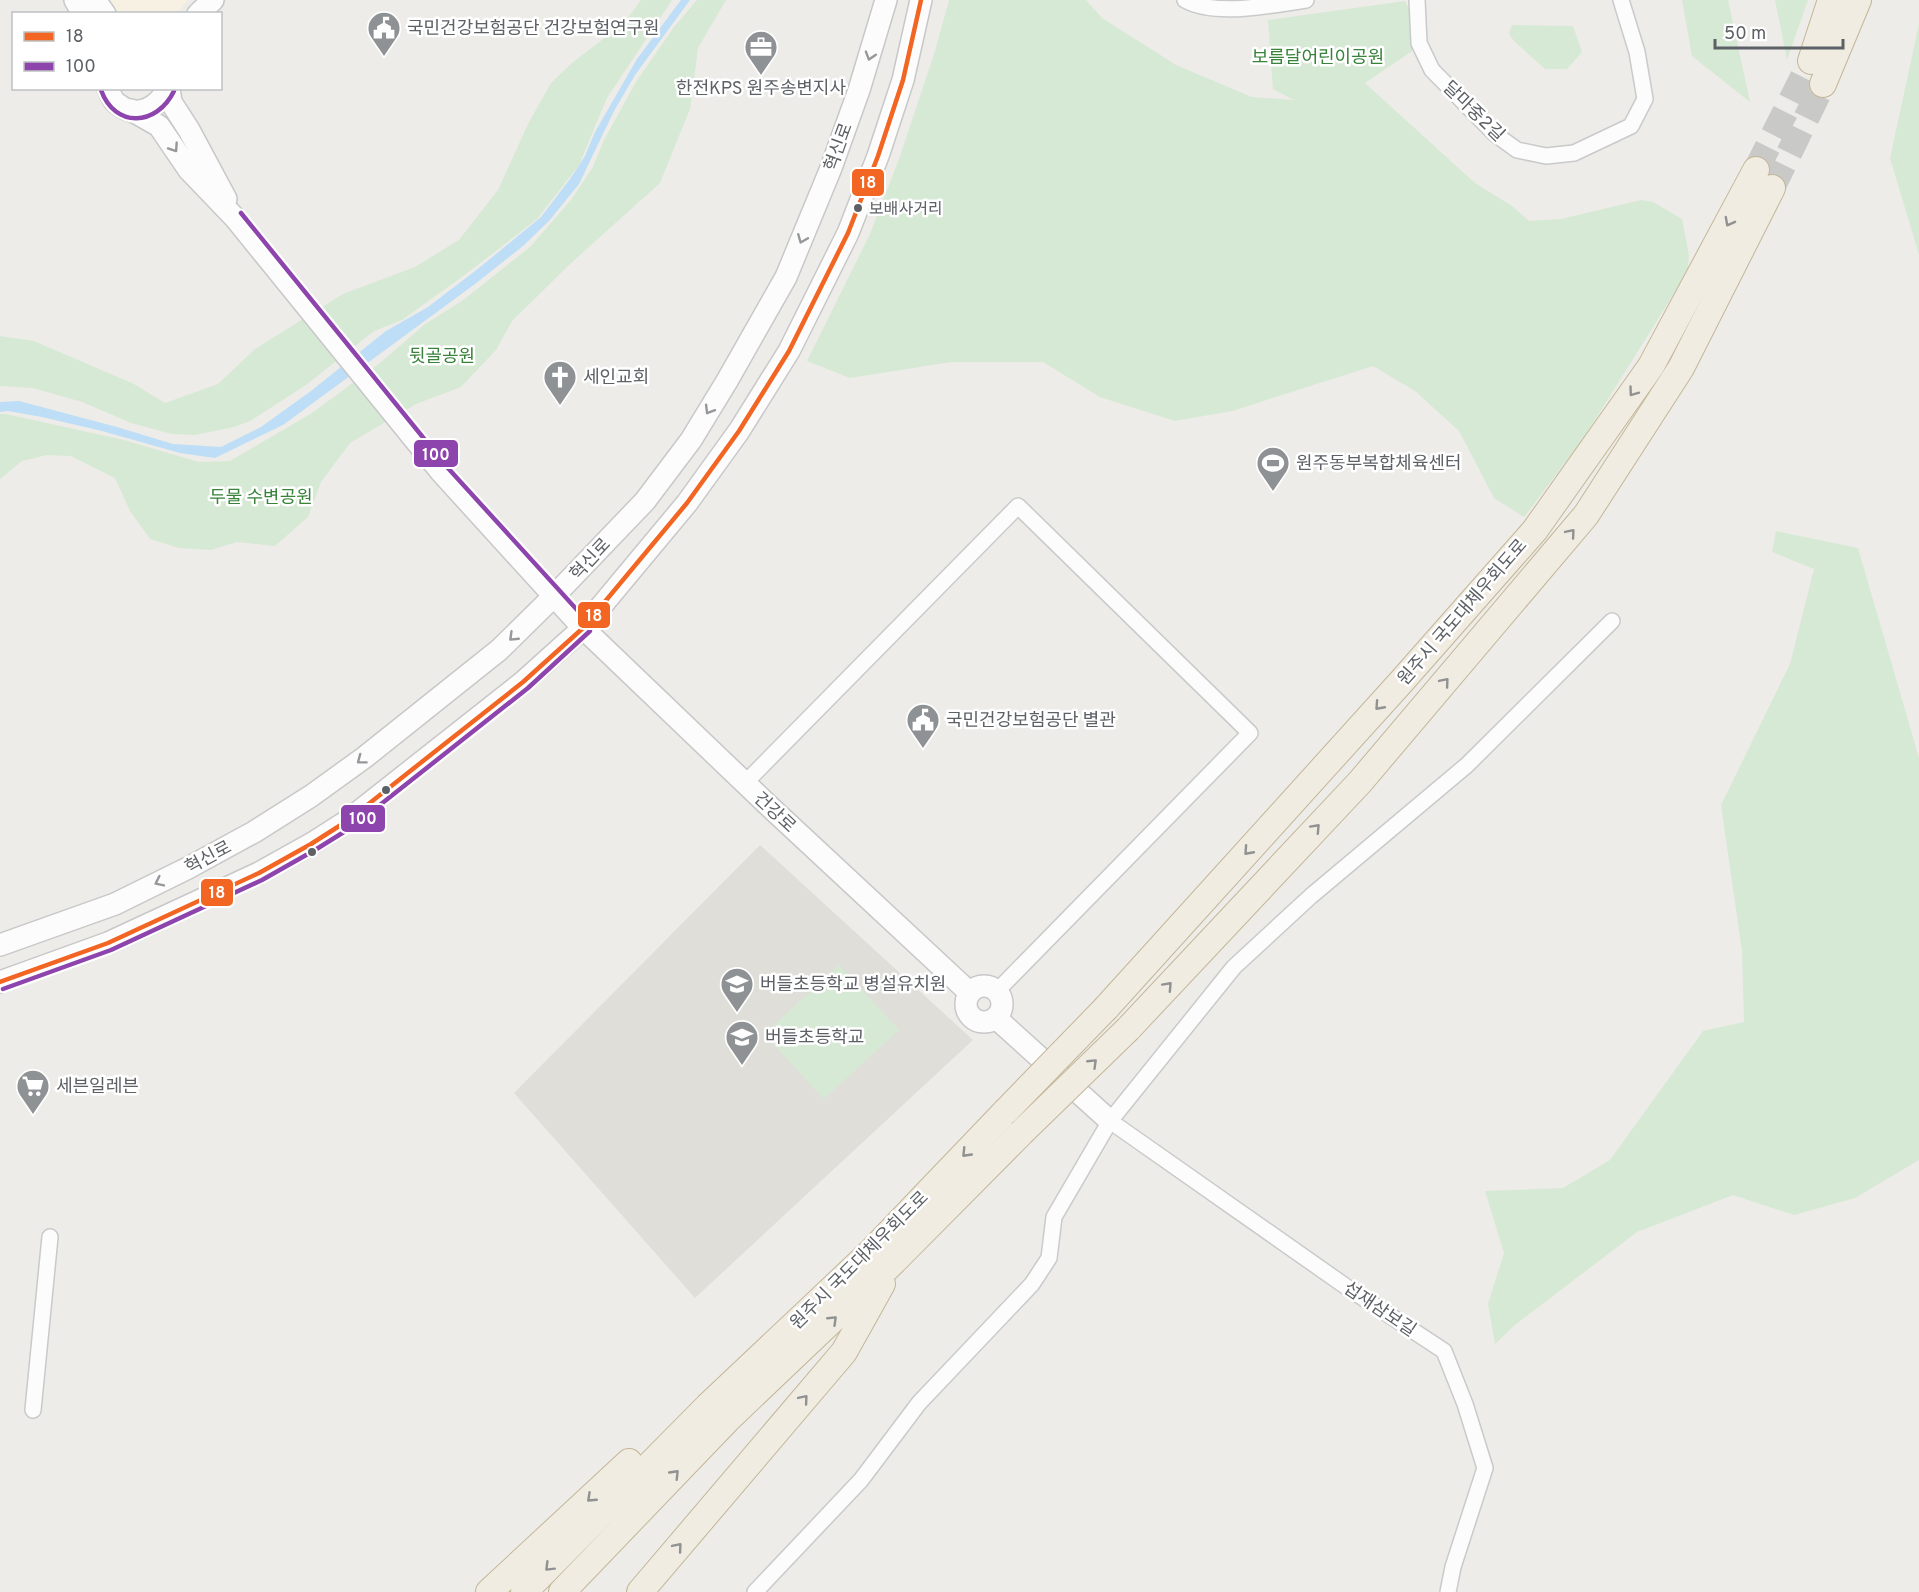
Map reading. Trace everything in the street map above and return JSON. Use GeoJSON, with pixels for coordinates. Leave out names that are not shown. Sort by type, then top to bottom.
{"type":"FeatureCollection","features":[{"type":"Feature","properties":{"kind":"highway"},"geometry":{"type":"LineString","coordinates":[[1810,61],[1831,0]]}},
{"type":"Feature","properties":{"kind":"highway"},"geometry":{"type":"LineString","coordinates":[[1823,84],[1858,0]]}},
{"type":"Feature","properties":{"kind":"highway","name":"원주시 국도대체우회도로"},"geometry":{"type":"LineString","coordinates":[[719,1412],[883,1257],[1021,1133],[1128,1029],[1360,782],[1586,514],[1681,368],[1764,179],[1652,366],[1535,530],[1106,1008],[1006,1111],[883,1257]]}},
{"type":"Feature","properties":{"kind":"highway"},"geometry":{"type":"LineString","coordinates":[[489,1592],[820,1285],[883,1257]]}},
{"type":"Feature","properties":{"kind":"highway"},"geometry":{"type":"LineString","coordinates":[[640,1592],[844,1352],[883,1257]]}},
{"type":"Feature","properties":{"kind":"highway"},"geometry":{"type":"LineString","coordinates":[[524,1592],[719,1412]]}},
{"type":"Feature","properties":{"kind":"highway"},"geometry":{"type":"LineString","coordinates":[[562,1592],[719,1412]]}},
{"type":"Feature","properties":{"kind":"street"},"geometry":{"type":"LineString","coordinates":[[200,12],[213,0]]}},
{"type":"Feature","properties":{"kind":"street","name":"혁신로"},"geometry":{"type":"LineString","coordinates":[[0,945],[115,904],[235,843],[301,802],[365,757],[500,650],[645,501],[691,440],[786,277],[831,168],[859,90],[885,0]]}},
{"type":"Feature","properties":{"kind":"street","name":"혁신로"},"geometry":{"type":"LineString","coordinates":[[0,982],[108,944],[259,873],[311,844],[346,821],[524,682],[583,628],[687,503],[739,431],[789,351],[848,233],[865,189],[903,80],[921,0]]}},
{"type":"Feature","properties":{"kind":"street"},"geometry":{"type":"LineString","coordinates":[[1185,0],[1196,6],[1249,9],[1306,0]]}},
{"type":"Feature","properties":{"kind":"street","name":"달마중2길"},"geometry":{"type":"LineString","coordinates":[[1417,0],[1419,42],[1432,70],[1495,134],[1517,150],[1546,156],[1574,153],[1631,126],[1645,99],[1637,52],[1622,0]]}},
{"type":"Feature","properties":{"kind":"street"},"geometry":{"type":"LineString","coordinates":[[109,90],[119,106],[159,126],[189,170],[234,218],[441,472],[554,596]]}},
{"type":"Feature","properties":{"kind":"street"},"geometry":{"type":"LineString","coordinates":[[131,110],[142,111],[152,107],[160,101],[167,90]]}},
{"type":"Feature","properties":{"kind":"street"},"geometry":{"type":"LineString","coordinates":[[168,90],[171,102],[189,130],[234,218]]}},
{"type":"Feature","properties":{"kind":"street"},"geometry":{"type":"LineString","coordinates":[[745,783],[1018,506],[1250,733],[997,991]]}},
{"type":"Feature","properties":{"kind":"street","name":"건강로"},"geometry":{"type":"LineString","coordinates":[[554,596],[583,628],[745,783],[970,993]]}},
{"type":"Feature","properties":{"kind":"street"},"geometry":{"type":"LineString","coordinates":[[755,1592],[861,1480],[919,1403],[1032,1284],[1049,1258],[1054,1217],[1110,1121],[1234,968],[1311,896],[1467,765],[1612,621]]}},
{"type":"Feature","properties":{"kind":"street"},"geometry":{"type":"LineString","coordinates":[[986,986],[997,991],[1002,1008],[996,1018],[980,1022],[970,1016],[966,1004],[970,993],[986,986]]}},
{"type":"Feature","properties":{"kind":"street"},"geometry":{"type":"LineString","coordinates":[[996,1018],[1110,1121]]}},
{"type":"Feature","properties":{"kind":"street","name":"섭재삼보길"},"geometry":{"type":"LineString","coordinates":[[1110,1121],[1348,1288],[1444,1351],[1465,1404],[1485,1468],[1453,1567],[1448,1592]]}},
{"type":"Feature","properties":{"kind":"street"},"geometry":{"type":"LineString","coordinates":[[33,1410],[50,1237]]}},
{"type":"Feature","properties":{"kind":"shaded area"},"geometry":{"type":"Polygon","coordinates":[[[107,0],[188,0],[178,12],[115,12],[107,0]]]}},
{"type":"Feature","properties":{"kind":"shaded area","name":"버들초등학교"},"geometry":{"type":"Polygon","coordinates":[[[760,845],[973,1040],[695,1298],[514,1093],[760,845]]]}},
{"type":"Feature","properties":{"kind":"green space"},"geometry":{"type":"Polygon","coordinates":[[[641,0],[672,0],[607,98],[579,165],[537,219],[402,320],[374,331],[306,385],[250,421],[234,427],[195,435],[172,434],[131,423],[82,402],[33,388],[0,386],[0,336],[34,341],[134,384],[165,403],[218,384],[255,349],[343,294],[415,267],[459,240],[498,190],[529,122],[551,83],[572,63],[624,23],[641,0]]]}},
{"type":"Feature","properties":{"kind":"green space"},"geometry":{"type":"Polygon","coordinates":[[[697,0],[726,0],[698,48],[690,109],[660,183],[570,264],[512,321],[496,350],[461,387],[416,404],[350,443],[321,482],[308,517],[275,546],[237,542],[211,550],[179,548],[150,539],[130,511],[115,478],[71,456],[47,455],[22,461],[0,479],[0,414],[124,440],[199,462],[230,461],[312,413],[380,363],[424,325],[462,301],[530,247],[571,200],[593,167],[604,140],[636,82],[674,27],[697,0]]]}},
{"type":"Feature","properties":{"kind":"green space","name":"보름달어린이공원"},"geometry":{"type":"Polygon","coordinates":[[[949,0],[1086,0],[1102,18],[1176,65],[1252,97],[1294,100],[1273,89],[1268,20],[1405,1],[1412,16],[1412,51],[1365,83],[1475,183],[1512,206],[1529,221],[1561,219],[1641,200],[1653,202],[1682,219],[1689,255],[1688,271],[1583,439],[1524,517],[1494,498],[1459,431],[1415,391],[1373,366],[1232,411],[1175,421],[1100,397],[1043,362],[951,362],[850,378],[807,361],[870,234],[899,159],[935,51],[949,0]]]}},
{"type":"Feature","properties":{"kind":"green space"},"geometry":{"type":"Polygon","coordinates":[[[1682,0],[1728,0],[1750,102],[1692,56],[1682,0]]]}},
{"type":"Feature","properties":{"kind":"green space"},"geometry":{"type":"Polygon","coordinates":[[[1775,0],[1808,0],[1787,60],[1775,0]]]}},
{"type":"Feature","properties":{"kind":"green space"},"geometry":{"type":"Polygon","coordinates":[[[1919,24],[1919,255],[1890,158],[1919,24]]]}},
{"type":"Feature","properties":{"kind":"green space"},"geometry":{"type":"Polygon","coordinates":[[[1512,25],[1573,26],[1582,52],[1567,69],[1545,69],[1514,41],[1509,34],[1512,25]]]}},
{"type":"Feature","properties":{"kind":"green space"},"geometry":{"type":"Polygon","coordinates":[[[1776,531],[1858,548],[1919,758],[1919,1160],[1855,1198],[1794,1215],[1733,1195],[1637,1232],[1516,1324],[1495,1344],[1488,1304],[1504,1253],[1485,1191],[1563,1188],[1610,1160],[1703,1031],[1744,1022],[1742,951],[1721,805],[1790,664],[1814,569],[1772,552],[1776,531]]]}},
{"type":"Feature","properties":{"kind":"green space"},"geometry":{"type":"Polygon","coordinates":[[[839,965],[899,1030],[824,1099],[764,1034],[839,965]]]}},
{"type":"Feature","properties":{"kind":"water"},"geometry":{"type":"Polygon","coordinates":[[[681,0],[690,0],[635,75],[614,111],[579,184],[549,221],[523,246],[475,284],[283,425],[215,458],[180,453],[42,417],[8,411],[0,412],[0,402],[19,401],[173,444],[221,447],[261,427],[311,391],[386,331],[428,307],[541,217],[585,156],[595,132],[637,59],[681,0]]]}},
{"type":"Feature","properties":{"kind":"tunnel"},"geometry":{"type":"LineString","coordinates":[[1756,170],[1811,61]]}},
{"type":"Feature","properties":{"kind":"tunnel"},"geometry":{"type":"LineString","coordinates":[[1772,188],[1823,84]]}},
{"type":"Feature","properties":{"kind":"transit line","name":"18"},"geometry":{"type":"LineString","coordinates":[[0,982],[108,943],[259,873],[311,844],[347,821],[523,682],[583,628],[687,503],[739,431],[789,351],[848,233],[878,156],[903,80],[921,0]]}},
{"type":"Feature","properties":{"kind":"transit line","name":"100"},"geometry":{"type":"LineString","coordinates":[[101,90],[107,103],[116,112],[126,117],[136,118],[157,111],[167,103],[174,91]]}},
{"type":"Feature","properties":{"kind":"transit line","name":"100"},"geometry":{"type":"LineString","coordinates":[[3,989],[111,950],[262,880],[315,850],[352,827],[528,688],[590,631],[589,623],[447,467],[241,213]]}},
{"type":"Feature","properties":{"kind":"place","name":"국민건강보험공단 건강보험연구원"},"geometry":{"type":"Point","coordinates":[384,57]}},
{"type":"Feature","properties":{"kind":"place","name":"한전KPS 원주송변지사"},"geometry":{"type":"Point","coordinates":[761,76]}},
{"type":"Feature","properties":{"kind":"place","name":"보배사거리"},"geometry":{"type":"Point","coordinates":[858,208]}},
{"type":"Feature","properties":{"kind":"place","name":"세인교회"},"geometry":{"type":"Point","coordinates":[560,406]}},
{"type":"Feature","properties":{"kind":"place","name":"원주동부복합체육센터"},"geometry":{"type":"Point","coordinates":[1273,492]}},
{"type":"Feature","properties":{"kind":"place","name":"국민건강보험공단 별관"},"geometry":{"type":"Point","coordinates":[923,749]}},
{"type":"Feature","properties":{"kind":"place","name":"버들초등학교 병설유치원"},"geometry":{"type":"Point","coordinates":[737,1013]}},
{"type":"Feature","properties":{"kind":"place","name":"버들초등학교"},"geometry":{"type":"Point","coordinates":[742,1066]}},
{"type":"Feature","properties":{"kind":"place","name":"세븐일레븐"},"geometry":{"type":"Point","coordinates":[33,1115]}},
{"type":"Feature","properties":{"kind":"park label","name":"뒷골공원"},"geometry":{"type":"Point","coordinates":[442,356]}},
{"type":"Feature","properties":{"kind":"park label","name":"두물 수변공원"},"geometry":{"type":"Point","coordinates":[261,497]}}]}
